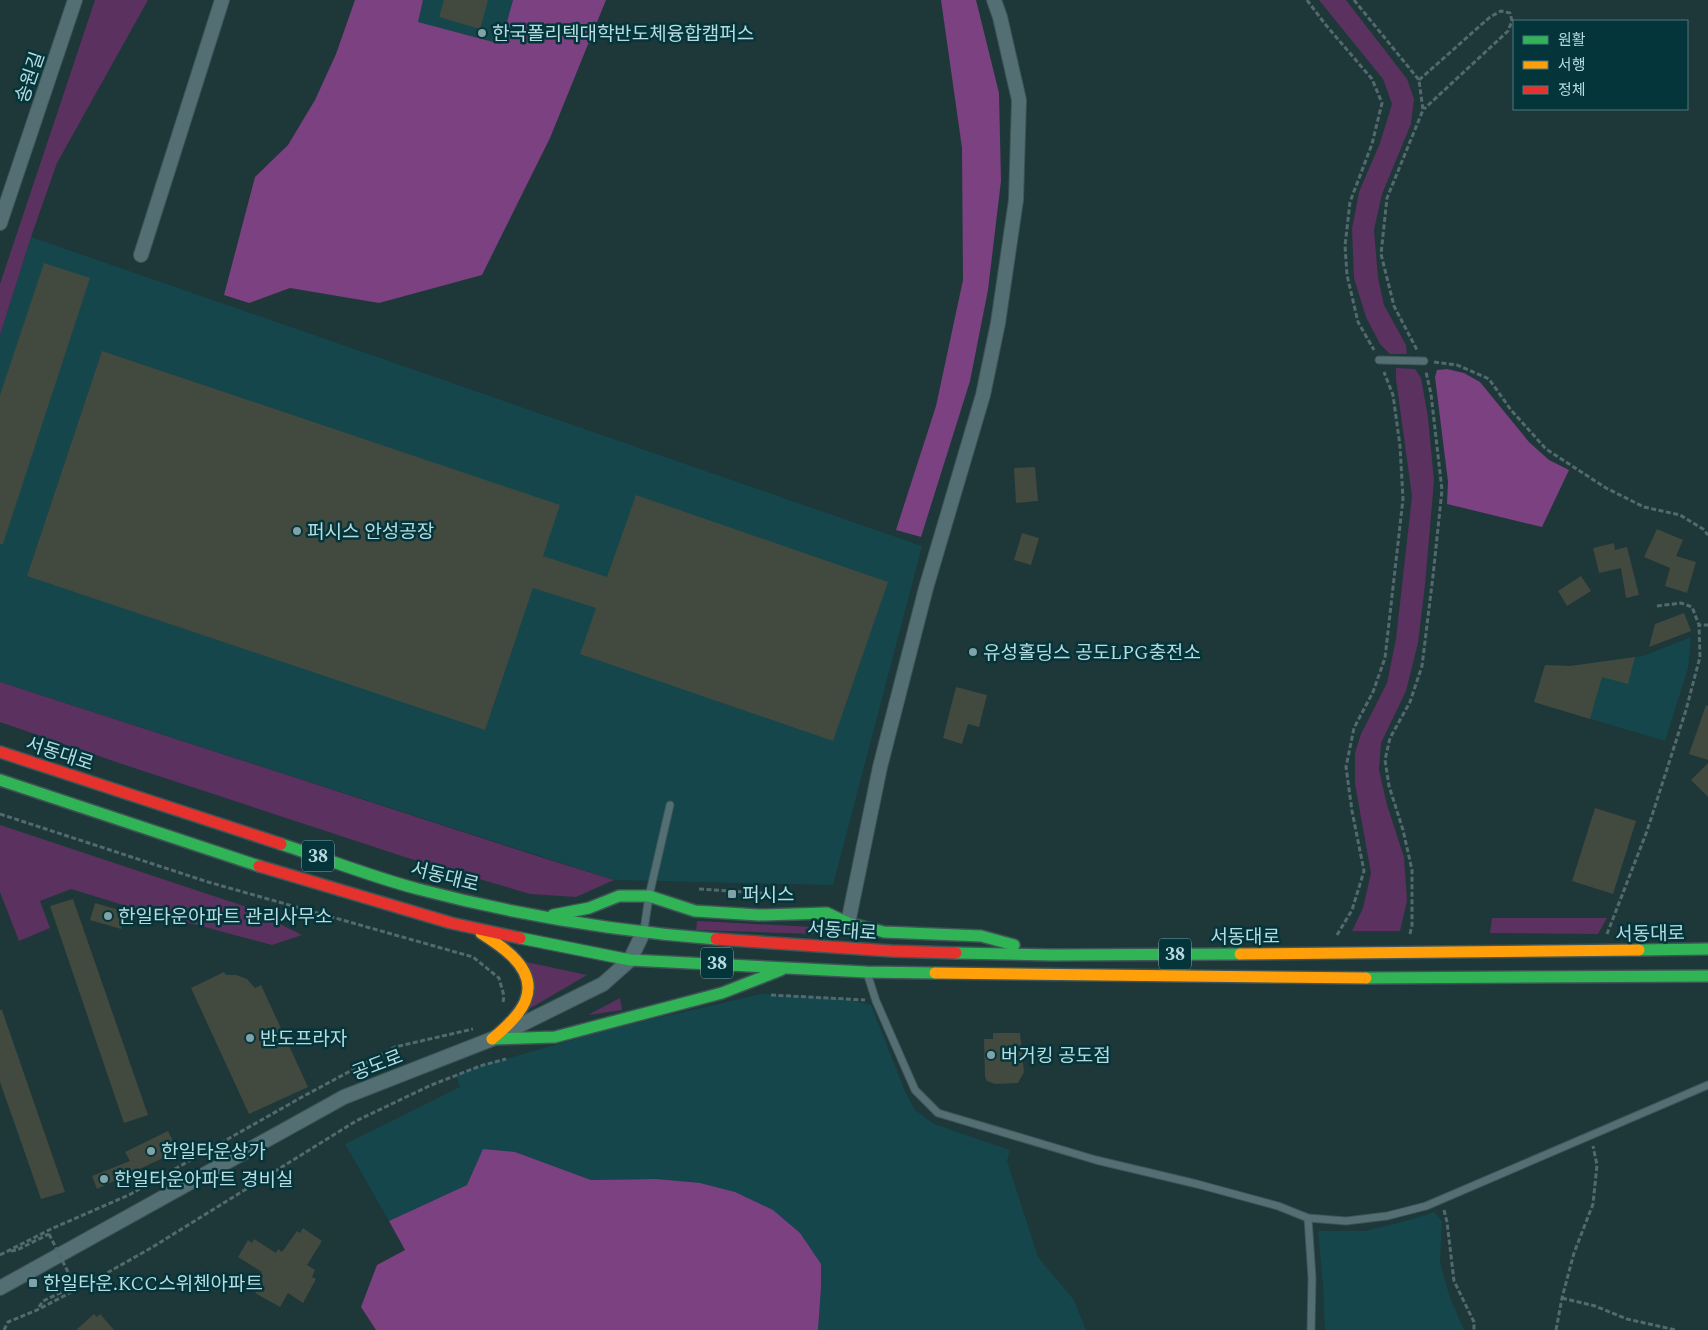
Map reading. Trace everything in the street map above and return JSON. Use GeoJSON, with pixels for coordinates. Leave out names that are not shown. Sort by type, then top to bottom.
{"type":"FeatureCollection","features":[{"type":"Feature","properties":{"kind":"main road","name":"서동대로"},"geometry":{"type":"LineString","coordinates":[[0,752],[417,888],[540,917],[644,933],[680,937],[892,950],[1053,955],[1708,949]]}},
{"type":"Feature","properties":{"kind":"main road","name":"서동대로"},"geometry":{"type":"LineString","coordinates":[[0,780],[220,854],[476,929],[630,960],[866,972],[1313,978],[1708,976]]}},
{"type":"Feature","properties":{"kind":"main road"},"geometry":{"type":"LineString","coordinates":[[540,917],[589,908],[619,896],[650,896],[695,911],[759,915],[827,914],[848,923],[884,932],[981,936],[1053,955]]}},
{"type":"Feature","properties":{"kind":"main road"},"geometry":{"type":"LineString","coordinates":[[476,929],[515,958],[527,976],[528,1000],[514,1021],[492,1039]]}},
{"type":"Feature","properties":{"kind":"main road"},"geometry":{"type":"LineString","coordinates":[[492,1039],[555,1037],[722,993],[788,967]]}},
{"type":"Feature","properties":{"kind":"street","name":"송원길"},"geometry":{"type":"LineString","coordinates":[[0,223],[75,0]]}},
{"type":"Feature","properties":{"kind":"street"},"geometry":{"type":"LineString","coordinates":[[141,255],[222,0]]}},
{"type":"Feature","properties":{"kind":"street"},"geometry":{"type":"LineString","coordinates":[[848,923],[880,767],[926,588],[983,395],[998,323],[1016,200],[1019,100],[1000,17],[994,0]]}},
{"type":"Feature","properties":{"kind":"street","name":"공도로"},"geometry":{"type":"LineString","coordinates":[[0,1288],[344,1097],[492,1039],[604,984],[630,960],[644,933]]}},
{"type":"Feature","properties":{"kind":"lane"},"geometry":{"type":"LineString","coordinates":[[1379,360],[1424,361]]}},
{"type":"Feature","properties":{"kind":"lane","name":"공도로"},"geometry":{"type":"LineString","coordinates":[[644,933],[670,805]]}},
{"type":"Feature","properties":{"kind":"lane"},"geometry":{"type":"LineString","coordinates":[[866,972],[876,1000],[915,1090],[938,1114],[1096,1160],[1278,1206],[1308,1218],[1346,1220],[1388,1216],[1426,1206],[1708,1085]]}},
{"type":"Feature","properties":{"kind":"lane"},"geometry":{"type":"LineString","coordinates":[[1308,1218],[1312,1278],[1311,1330]]}},
{"type":"Feature","properties":{"kind":"path"},"geometry":{"type":"LineString","coordinates":[[1307,0],[1372,79],[1382,103],[1372,144],[1350,202],[1345,246],[1347,275],[1358,322],[1379,360],[1393,395],[1400,446],[1402,499],[1385,658],[1373,692],[1354,728],[1346,767],[1352,811],[1364,871],[1352,910],[1326,953]]}},
{"type":"Feature","properties":{"kind":"path"},"geometry":{"type":"LineString","coordinates":[[1354,0],[1419,80],[1423,110]]}},
{"type":"Feature","properties":{"kind":"path"},"geometry":{"type":"LineString","coordinates":[[1407,952],[1412,925],[1412,870],[1403,830],[1389,786],[1385,760],[1390,738],[1410,702],[1422,666],[1442,490],[1431,394],[1424,361],[1394,306],[1381,254],[1387,198],[1423,110],[1508,31],[1512,21],[1510,13],[1501,11],[1490,17],[1419,80]]}},
{"type":"Feature","properties":{"kind":"path"},"geometry":{"type":"LineString","coordinates":[[1424,361],[1457,364],[1489,379],[1511,410],[1546,449],[1606,488],[1644,507],[1680,515],[1703,529],[1708,535]]}},
{"type":"Feature","properties":{"kind":"path"},"geometry":{"type":"LineString","coordinates":[[1600,951],[1647,831],[1686,710],[1700,657],[1699,625],[1692,607],[1681,603],[1657,606]]}},
{"type":"Feature","properties":{"kind":"path"},"geometry":{"type":"LineString","coordinates":[[1699,625],[1708,624]]}},
{"type":"Feature","properties":{"kind":"path"},"geometry":{"type":"LineString","coordinates":[[0,814],[208,882],[473,957],[499,978],[504,996],[502,1005]]}},
{"type":"Feature","properties":{"kind":"path"},"geometry":{"type":"LineString","coordinates":[[699,889],[705,890]]}},
{"type":"Feature","properties":{"kind":"path"},"geometry":{"type":"LineString","coordinates":[[771,995],[876,1000]]}},
{"type":"Feature","properties":{"kind":"path"},"geometry":{"type":"LineString","coordinates":[[0,1256],[51,1229],[130,1195],[302,1097],[395,1047],[476,1028]]}},
{"type":"Feature","properties":{"kind":"path"},"geometry":{"type":"LineString","coordinates":[[4,1330],[8,1322],[37,1310],[151,1248],[356,1121],[429,1086],[480,1066],[512,1057]]}},
{"type":"Feature","properties":{"kind":"path"},"geometry":{"type":"LineString","coordinates":[[1556,1330],[1574,1253],[1593,1204],[1598,1165],[1590,1136]]}},
{"type":"Feature","properties":{"kind":"path"},"geometry":{"type":"LineString","coordinates":[[1441,1200],[1447,1222],[1454,1281],[1474,1322],[1474,1330]]}},
{"type":"Feature","properties":{"kind":"path"},"geometry":{"type":"LineString","coordinates":[[8,1251],[17,1250],[49,1234],[75,1286],[43,1301],[37,1310]]}},
{"type":"Feature","properties":{"kind":"path"},"geometry":{"type":"LineString","coordinates":[[1562,1298],[1595,1306],[1626,1319],[1676,1330]]}},
{"type":"Feature","properties":{"kind":"shaded area"},"geometry":{"type":"Polygon","coordinates":[[[95,0],[148,0],[57,163],[0,335],[0,284],[95,0]]]}},
{"type":"Feature","properties":{"kind":"shaded area"},"geometry":{"type":"Polygon","coordinates":[[[355,0],[423,0],[418,22],[501,44],[513,0],[606,0],[550,138],[482,275],[379,303],[290,288],[249,303],[224,295],[255,177],[288,145],[315,100],[336,54],[355,0]]]}},
{"type":"Feature","properties":{"kind":"shaded area","name":"한국폴리텍대학반도체융합캠퍼스"},"geometry":{"type":"Polygon","coordinates":[[[423,0],[513,0],[502,44],[417,22],[423,0]]]}},
{"type":"Feature","properties":{"kind":"shaded area"},"geometry":{"type":"Polygon","coordinates":[[[941,0],[976,0],[999,93],[1001,181],[988,290],[970,381],[921,537],[896,530],[936,406],[963,280],[962,148],[941,0]]]}},
{"type":"Feature","properties":{"kind":"shaded area"},"geometry":{"type":"Polygon","coordinates":[[[1319,0],[1346,0],[1407,79],[1414,99],[1411,124],[1382,194],[1374,230],[1378,278],[1384,305],[1406,345],[1407,354],[1390,354],[1380,344],[1366,317],[1354,278],[1352,229],[1359,192],[1380,143],[1392,104],[1383,79],[1319,0]]]}},
{"type":"Feature","properties":{"kind":"shaded area"},"geometry":{"type":"Polygon","coordinates":[[[31,237],[922,546],[833,885],[614,880],[0,682],[0,335],[31,237]]]}},
{"type":"Feature","properties":{"kind":"shaded area"},"geometry":{"type":"Polygon","coordinates":[[[1396,368],[1415,369],[1421,378],[1428,417],[1434,481],[1418,643],[1406,691],[1381,743],[1379,770],[1387,805],[1404,857],[1407,901],[1400,931],[1352,931],[1363,908],[1371,873],[1355,784],[1355,753],[1361,734],[1387,683],[1396,639],[1412,496],[1396,368]]]}},
{"type":"Feature","properties":{"kind":"shaded area"},"geometry":{"type":"Polygon","coordinates":[[[1447,369],[1464,373],[1480,382],[1529,442],[1549,460],[1569,470],[1542,527],[1447,504],[1448,482],[1435,377],[1437,370],[1447,369]]]}},
{"type":"Feature","properties":{"kind":"shaded area"},"geometry":{"type":"Polygon","coordinates":[[[1691,637],[1688,668],[1665,741],[1534,702],[1545,665],[1570,666],[1643,656],[1691,637]]]}},
{"type":"Feature","properties":{"kind":"shaded area"},"geometry":{"type":"Polygon","coordinates":[[[0,682],[614,880],[576,897],[530,894],[411,859],[0,722],[0,682]]]}},
{"type":"Feature","properties":{"kind":"shaded area"},"geometry":{"type":"Polygon","coordinates":[[[0,825],[244,906],[302,935],[272,945],[133,908],[71,889],[40,901],[50,928],[19,941],[0,892],[0,825]]]}},
{"type":"Feature","properties":{"kind":"shaded area"},"geometry":{"type":"Polygon","coordinates":[[[1492,918],[1607,918],[1598,934],[1490,933],[1492,918]]]}},
{"type":"Feature","properties":{"kind":"shaded area"},"geometry":{"type":"Polygon","coordinates":[[[697,921],[826,929],[816,934],[696,930],[697,921]]]}},
{"type":"Feature","properties":{"kind":"shaded area"},"geometry":{"type":"Polygon","coordinates":[[[517,960],[587,975],[529,1009],[517,960]]]}},
{"type":"Feature","properties":{"kind":"shaded area"},"geometry":{"type":"Polygon","coordinates":[[[761,994],[841,998],[871,1005],[905,1091],[915,1110],[934,1124],[1010,1150],[1007,1161],[1038,1257],[1074,1300],[1086,1330],[818,1330],[821,1264],[656,1179],[591,1180],[515,1152],[467,1185],[389,1221],[345,1144],[460,1087],[456,1075],[480,1066],[619,1027],[761,994]]]}},
{"type":"Feature","properties":{"kind":"shaded area"},"geometry":{"type":"Polygon","coordinates":[[[620,998],[622,1010],[588,1015],[620,998]]]}},
{"type":"Feature","properties":{"kind":"shaded area"},"geometry":{"type":"Polygon","coordinates":[[[483,1149],[515,1152],[591,1180],[656,1179],[700,1183],[735,1192],[773,1210],[800,1233],[821,1264],[818,1330],[376,1330],[361,1307],[377,1265],[405,1250],[389,1221],[467,1185],[483,1149]]]}},
{"type":"Feature","properties":{"kind":"shaded area"},"geometry":{"type":"Polygon","coordinates":[[[1434,1212],[1442,1221],[1440,1262],[1450,1298],[1464,1330],[1325,1330],[1318,1231],[1365,1231],[1434,1212]]]}},
{"type":"Feature","properties":{"kind":"building"},"geometry":{"type":"Polygon","coordinates":[[[444,0],[488,0],[480,29],[439,17],[444,0]]]}},
{"type":"Feature","properties":{"kind":"building"},"geometry":{"type":"Polygon","coordinates":[[[44,263],[90,278],[3,544],[0,544],[0,395],[44,263]]]}},
{"type":"Feature","properties":{"kind":"building","name":"퍼시스 안성공장"},"geometry":{"type":"Polygon","coordinates":[[[102,351],[560,505],[543,556],[607,577],[636,495],[888,582],[833,741],[580,654],[596,608],[533,588],[485,730],[27,576],[102,351]]]}},
{"type":"Feature","properties":{"kind":"building"},"geometry":{"type":"Polygon","coordinates":[[[1035,467],[1038,501],[1016,503],[1014,468],[1035,467]]]}},
{"type":"Feature","properties":{"kind":"building"},"geometry":{"type":"Polygon","coordinates":[[[1657,529],[1683,540],[1676,556],[1696,562],[1687,593],[1665,586],[1670,568],[1644,557],[1657,529]]]}},
{"type":"Feature","properties":{"kind":"building"},"geometry":{"type":"Polygon","coordinates":[[[1022,533],[1039,538],[1031,565],[1014,560],[1022,533]]]}},
{"type":"Feature","properties":{"kind":"building"},"geometry":{"type":"Polygon","coordinates":[[[1614,543],[1615,550],[1627,547],[1639,595],[1626,598],[1621,568],[1599,573],[1593,548],[1614,543]]]}},
{"type":"Feature","properties":{"kind":"building"},"geometry":{"type":"Polygon","coordinates":[[[1581,576],[1591,591],[1567,606],[1558,591],[1581,576]]]}},
{"type":"Feature","properties":{"kind":"building"},"geometry":{"type":"Polygon","coordinates":[[[1684,613],[1691,631],[1649,647],[1655,624],[1684,613]]]}},
{"type":"Feature","properties":{"kind":"building"},"geometry":{"type":"Polygon","coordinates":[[[1635,657],[1628,684],[1602,677],[1590,719],[1534,702],[1545,665],[1570,666],[1635,657]]]}},
{"type":"Feature","properties":{"kind":"building"},"geometry":{"type":"Polygon","coordinates":[[[956,687],[987,695],[979,727],[968,724],[962,744],[943,738],[956,687]]]}},
{"type":"Feature","properties":{"kind":"building"},"geometry":{"type":"Polygon","coordinates":[[[1706,705],[1708,706],[1708,760],[1689,754],[1706,705]]]}},
{"type":"Feature","properties":{"kind":"building"},"geometry":{"type":"Polygon","coordinates":[[[1708,763],[1708,797],[1691,780],[1708,763]]]}},
{"type":"Feature","properties":{"kind":"building"},"geometry":{"type":"Polygon","coordinates":[[[1595,808],[1636,821],[1613,894],[1572,881],[1595,808]]]}},
{"type":"Feature","properties":{"kind":"building"},"geometry":{"type":"Polygon","coordinates":[[[73,899],[148,1115],[124,1123],[50,906],[73,899]]]}},
{"type":"Feature","properties":{"kind":"building","name":"한일타운아파트 관리사무소"},"geometry":{"type":"Polygon","coordinates":[[[95,903],[126,912],[121,929],[90,920],[95,903]]]}},
{"type":"Feature","properties":{"kind":"building","name":"반도프라자"},"geometry":{"type":"Polygon","coordinates":[[[224,972],[226,975],[236,975],[247,979],[255,988],[261,985],[308,1087],[249,1114],[191,988],[224,972]]]}},
{"type":"Feature","properties":{"kind":"building"},"geometry":{"type":"Polygon","coordinates":[[[0,1010],[2,1010],[65,1192],[41,1199],[0,1082],[0,1010]]]}},
{"type":"Feature","properties":{"kind":"building"},"geometry":{"type":"Polygon","coordinates":[[[993,1033],[1020,1033],[1024,1072],[1018,1083],[995,1084],[987,1081],[985,1077],[984,1039],[993,1039],[993,1033]]]}},
{"type":"Feature","properties":{"kind":"building","name":"한일타운상가"},"geometry":{"type":"Polygon","coordinates":[[[168,1131],[178,1151],[97,1189],[92,1176],[130,1161],[125,1152],[168,1131]]]}},
{"type":"Feature","properties":{"kind":"building"},"geometry":{"type":"Polygon","coordinates":[[[303,1228],[322,1241],[307,1265],[315,1270],[312,1277],[316,1279],[303,1303],[288,1293],[280,1307],[255,1293],[262,1283],[257,1280],[262,1272],[238,1257],[248,1240],[252,1243],[254,1239],[276,1253],[278,1249],[282,1252],[297,1231],[300,1233],[303,1228]]]}},
{"type":"Feature","properties":{"kind":"building"},"geometry":{"type":"Polygon","coordinates":[[[94,1314],[97,1317],[100,1314],[114,1330],[76,1330],[94,1314]]]}},
{"type":"Feature","properties":{"kind":"traffic: fast"},"geometry":{"type":"LineString","coordinates":[[0,780],[259,866]]}},
{"type":"Feature","properties":{"kind":"traffic: fast"},"geometry":{"type":"LineString","coordinates":[[281,844],[401,884],[492,907],[603,927],[716,939]]}},
{"type":"Feature","properties":{"kind":"traffic: fast"},"geometry":{"type":"LineString","coordinates":[[553,915],[589,908],[619,896],[649,896],[695,911],[759,915],[827,913],[848,923],[884,932],[981,936],[1014,945]]}},
{"type":"Feature","properties":{"kind":"traffic: fast"},"geometry":{"type":"LineString","coordinates":[[520,938],[630,960],[866,972],[935,973]]}},
{"type":"Feature","properties":{"kind":"traffic: fast"},"geometry":{"type":"LineString","coordinates":[[1639,950],[1708,949]]}},
{"type":"Feature","properties":{"kind":"traffic: fast"},"geometry":{"type":"LineString","coordinates":[[956,953],[1053,955],[1240,954]]}},
{"type":"Feature","properties":{"kind":"traffic: fast"},"geometry":{"type":"LineString","coordinates":[[492,1039],[555,1037],[722,993],[781,970]]}},
{"type":"Feature","properties":{"kind":"traffic: fast"},"geometry":{"type":"LineString","coordinates":[[1366,978],[1708,976]]}},
{"type":"Feature","properties":{"kind":"traffic: slow"},"geometry":{"type":"LineString","coordinates":[[481,933],[512,956],[522,968],[527,980],[528,991],[520,1011],[492,1039]]}},
{"type":"Feature","properties":{"kind":"traffic: slow"},"geometry":{"type":"LineString","coordinates":[[1240,954],[1639,950]]}},
{"type":"Feature","properties":{"kind":"traffic: slow"},"geometry":{"type":"LineString","coordinates":[[935,973],[1366,978]]}},
{"type":"Feature","properties":{"kind":"traffic: jam"},"geometry":{"type":"LineString","coordinates":[[0,752],[281,844]]}},
{"type":"Feature","properties":{"kind":"traffic: jam"},"geometry":{"type":"LineString","coordinates":[[259,866],[451,923],[520,938]]}},
{"type":"Feature","properties":{"kind":"traffic: jam"},"geometry":{"type":"LineString","coordinates":[[716,939],[891,951],[956,953]]}},
{"type":"Feature","properties":{"kind":"place","name":"한국폴리텍대학반도체융합캠퍼스"},"geometry":{"type":"Point","coordinates":[482,33]}},
{"type":"Feature","properties":{"kind":"place","name":"퍼시스 안성공장"},"geometry":{"type":"Point","coordinates":[297,531]}},
{"type":"Feature","properties":{"kind":"place","name":"유성홀딩스 공도LPG충전소"},"geometry":{"type":"Point","coordinates":[973,652]}},
{"type":"Feature","properties":{"kind":"place","name":"퍼시스"},"geometry":{"type":"Point","coordinates":[732,894]}},
{"type":"Feature","properties":{"kind":"place","name":"한일타운아파트 관리사무소"},"geometry":{"type":"Point","coordinates":[108,916]}},
{"type":"Feature","properties":{"kind":"place","name":"반도프라자"},"geometry":{"type":"Point","coordinates":[250,1038]}},
{"type":"Feature","properties":{"kind":"place","name":"버거킹 공도점"},"geometry":{"type":"Point","coordinates":[991,1055]}},
{"type":"Feature","properties":{"kind":"place","name":"한일타운상가"},"geometry":{"type":"Point","coordinates":[151,1151]}},
{"type":"Feature","properties":{"kind":"place","name":"한일타운아파트 경비실"},"geometry":{"type":"Point","coordinates":[104,1179]}},
{"type":"Feature","properties":{"kind":"place","name":"한일타운.KCC스위첸아파트"},"geometry":{"type":"Point","coordinates":[33,1283]}}]}
